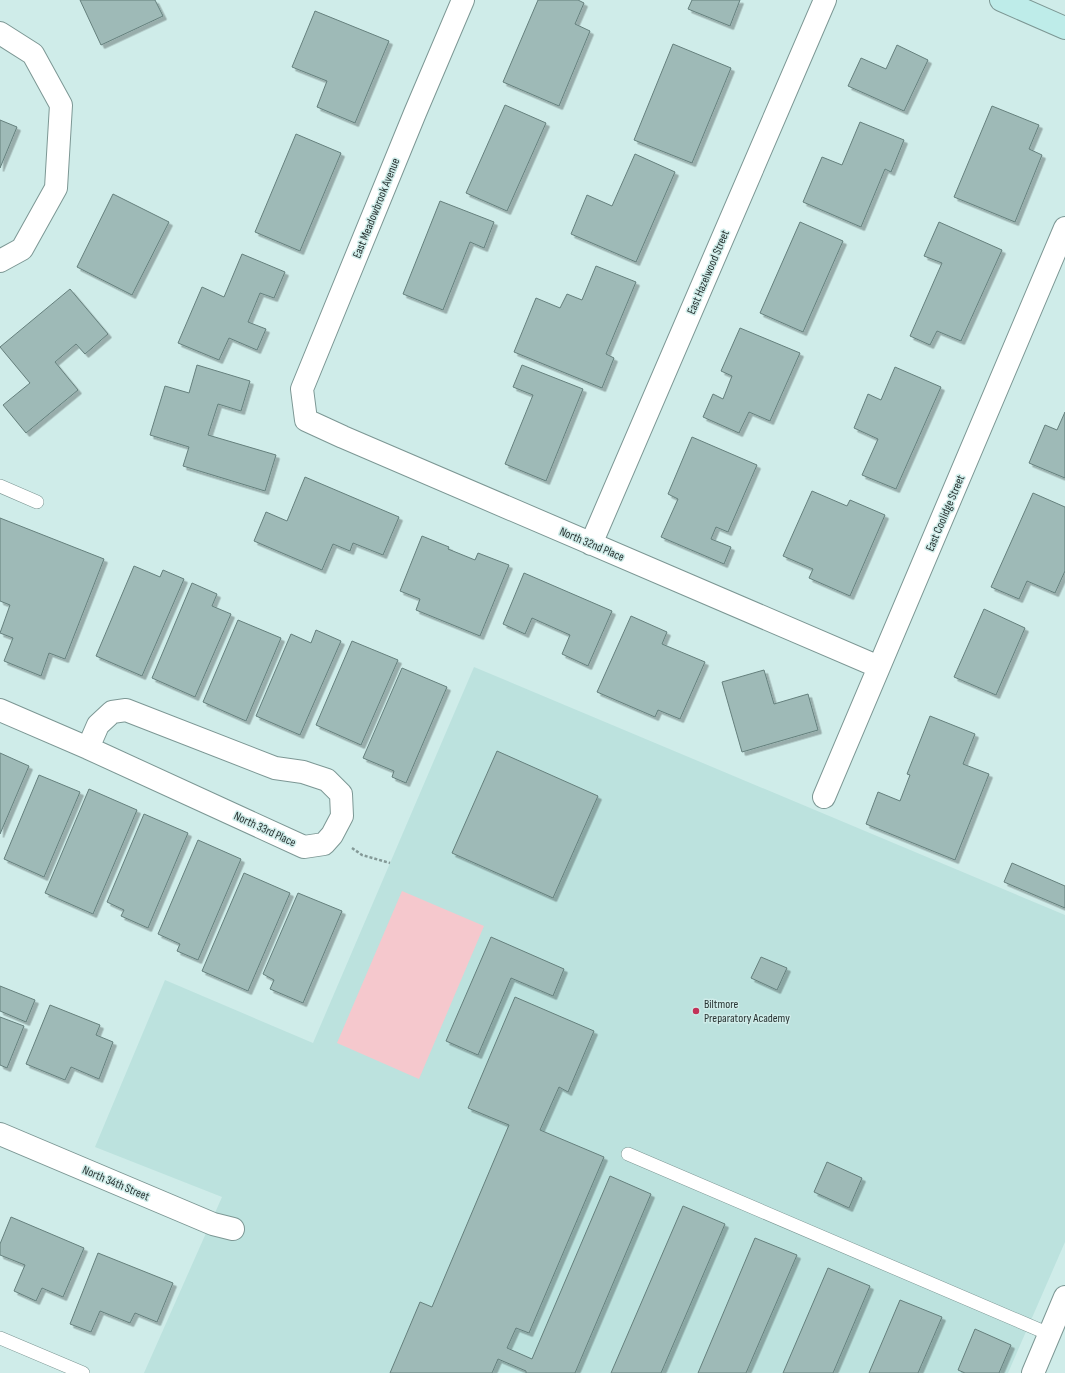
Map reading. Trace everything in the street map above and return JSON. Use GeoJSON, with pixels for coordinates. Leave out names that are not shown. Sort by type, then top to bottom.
{"type":"FeatureCollection","features":[{"type":"Feature","properties":{"kind":"main road"},"geometry":{"type":"LineString","coordinates":[[1002,0],[1065,28]]}},
{"type":"Feature","properties":{"kind":"street","name":"East Meadowbrook Avenue"},"geometry":{"type":"LineString","coordinates":[[306,420],[302,389],[463,0]]}},
{"type":"Feature","properties":{"kind":"street","name":"East Hazelwood Street"},"geometry":{"type":"LineString","coordinates":[[592,544],[825,0]]}},
{"type":"Feature","properties":{"kind":"street"},"geometry":{"type":"LineString","coordinates":[[0,33],[33,54],[61,105],[56,188],[22,249],[0,261]]}},
{"type":"Feature","properties":{"kind":"street","name":"East Coolidge Street"},"geometry":{"type":"LineString","coordinates":[[824,797],[1065,228]]}},
{"type":"Feature","properties":{"kind":"street","name":"North 32nd Place"},"geometry":{"type":"LineString","coordinates":[[306,420],[879,667]]}},
{"type":"Feature","properties":{"kind":"street","name":"North 33rd Place"},"geometry":{"type":"LineString","coordinates":[[0,710],[88,748],[304,847],[324,844],[332,835],[342,816],[341,794],[327,780],[303,772],[275,768],[126,710],[112,712],[98,725],[88,748]]}},
{"type":"Feature","properties":{"kind":"street","name":"North 34th Street"},"geometry":{"type":"LineString","coordinates":[[0,1134],[212,1224],[233,1229]]}},
{"type":"Feature","properties":{"kind":"street"},"geometry":{"type":"LineString","coordinates":[[1033,1373],[1065,1300]]}},
{"type":"Feature","properties":{"kind":"lane"},"geometry":{"type":"LineString","coordinates":[[0,486],[37,502]]}},
{"type":"Feature","properties":{"kind":"lane"},"geometry":{"type":"LineString","coordinates":[[628,1154],[1049,1334]]}},
{"type":"Feature","properties":{"kind":"lane"},"geometry":{"type":"LineString","coordinates":[[0,1338],[83,1373]]}},
{"type":"Feature","properties":{"kind":"path"},"geometry":{"type":"LineString","coordinates":[[332,835],[362,855],[390,863]]}},
{"type":"Feature","properties":{"kind":"shaded area","name":"Biltmore Preparatory Academy"},"geometry":{"type":"Polygon","coordinates":[[[474,667],[1065,915],[1065,1242],[1008,1373],[144,1373],[222,1197],[95,1147],[165,980],[313,1043],[474,667]]]}},
{"type":"Feature","properties":{"kind":"shaded area"},"geometry":{"type":"Polygon","coordinates":[[[402,891],[484,926],[419,1079],[337,1043],[402,891]]]}},
{"type":"Feature","properties":{"kind":"building"},"geometry":{"type":"Polygon","coordinates":[[[80,0],[155,0],[163,16],[101,45],[80,0]]]}},
{"type":"Feature","properties":{"kind":"building"},"geometry":{"type":"Polygon","coordinates":[[[538,0],[578,0],[584,3],[575,24],[590,31],[559,106],[503,82],[538,0]]]}},
{"type":"Feature","properties":{"kind":"building"},"geometry":{"type":"Polygon","coordinates":[[[692,0],[740,0],[730,26],[688,9],[692,0]]]}},
{"type":"Feature","properties":{"kind":"building"},"geometry":{"type":"Polygon","coordinates":[[[315,11],[389,41],[355,123],[317,107],[327,81],[292,67],[315,11]]]}},
{"type":"Feature","properties":{"kind":"building"},"geometry":{"type":"Polygon","coordinates":[[[673,44],[731,68],[692,163],[634,140],[673,44]]]}},
{"type":"Feature","properties":{"kind":"building"},"geometry":{"type":"Polygon","coordinates":[[[897,45],[928,60],[904,111],[848,86],[861,58],[886,69],[897,45]]]}},
{"type":"Feature","properties":{"kind":"building"},"geometry":{"type":"Polygon","coordinates":[[[505,105],[546,123],[507,211],[466,193],[505,105]]]}},
{"type":"Feature","properties":{"kind":"building"},"geometry":{"type":"Polygon","coordinates":[[[992,106],[1039,125],[1029,149],[1042,155],[1015,222],[954,197],[992,106]]]}},
{"type":"Feature","properties":{"kind":"building"},"geometry":{"type":"Polygon","coordinates":[[[0,120],[17,127],[0,168],[0,120]]]}},
{"type":"Feature","properties":{"kind":"building"},"geometry":{"type":"Polygon","coordinates":[[[860,122],[904,140],[891,172],[885,169],[861,227],[803,202],[822,157],[842,165],[860,122]]]}},
{"type":"Feature","properties":{"kind":"building"},"geometry":{"type":"Polygon","coordinates":[[[296,134],[341,153],[300,251],[255,232],[296,134]]]}},
{"type":"Feature","properties":{"kind":"building"},"geometry":{"type":"Polygon","coordinates":[[[635,154],[675,172],[636,262],[571,234],[587,195],[612,206],[635,154]]]}},
{"type":"Feature","properties":{"kind":"building"},"geometry":{"type":"Polygon","coordinates":[[[113,194],[169,222],[132,295],[77,267],[113,194]]]}},
{"type":"Feature","properties":{"kind":"building"},"geometry":{"type":"Polygon","coordinates":[[[440,201],[494,222],[484,248],[470,242],[443,310],[403,294],[440,201]]]}},
{"type":"Feature","properties":{"kind":"building"},"geometry":{"type":"Polygon","coordinates":[[[800,222],[843,241],[803,332],[760,313],[800,222]]]}},
{"type":"Feature","properties":{"kind":"building"},"geometry":{"type":"Polygon","coordinates":[[[939,222],[1002,250],[961,341],[937,331],[930,345],[910,336],[942,263],[924,256],[939,222]]]}},
{"type":"Feature","properties":{"kind":"building"},"geometry":{"type":"Polygon","coordinates":[[[242,254],[285,272],[274,298],[260,293],[248,322],[266,329],[257,350],[229,338],[219,360],[178,343],[202,287],[224,297],[242,254]]]}},
{"type":"Feature","properties":{"kind":"building"},"geometry":{"type":"Polygon","coordinates":[[[596,266],[636,282],[606,354],[614,358],[602,388],[514,352],[536,298],[560,308],[567,294],[582,300],[596,266]]]}},
{"type":"Feature","properties":{"kind":"building"},"geometry":{"type":"Polygon","coordinates":[[[70,289],[108,334],[85,354],[76,344],[55,362],[78,390],[26,433],[3,405],[30,383],[0,347],[70,289]]]}},
{"type":"Feature","properties":{"kind":"building"},"geometry":{"type":"Polygon","coordinates":[[[740,328],[800,353],[770,421],[749,412],[739,433],[703,417],[713,394],[723,399],[732,376],[721,371],[740,328]]]}},
{"type":"Feature","properties":{"kind":"building"},"geometry":{"type":"Polygon","coordinates":[[[197,365],[250,381],[241,411],[218,404],[208,435],[276,455],[265,491],[183,466],[189,447],[150,435],[165,386],[189,393],[197,365]]]}},
{"type":"Feature","properties":{"kind":"building"},"geometry":{"type":"Polygon","coordinates":[[[522,365],[583,389],[546,481],[505,464],[533,395],[513,387],[522,365]]]}},
{"type":"Feature","properties":{"kind":"building"},"geometry":{"type":"Polygon","coordinates":[[[895,367],[941,387],[896,489],[862,475],[878,439],[854,428],[868,394],[881,400],[895,367]]]}},
{"type":"Feature","properties":{"kind":"building"},"geometry":{"type":"Polygon","coordinates":[[[1065,412],[1065,478],[1029,463],[1045,425],[1057,430],[1065,412]]]}},
{"type":"Feature","properties":{"kind":"building"},"geometry":{"type":"Polygon","coordinates":[[[692,437],[757,465],[728,532],[716,527],[711,539],[731,547],[724,564],[661,537],[678,499],[668,494],[692,437]]]}},
{"type":"Feature","properties":{"kind":"building"},"geometry":{"type":"Polygon","coordinates":[[[305,477],[399,517],[383,555],[353,543],[350,551],[333,544],[322,570],[254,541],[266,512],[287,521],[305,477]]]}},
{"type":"Feature","properties":{"kind":"building"},"geometry":{"type":"Polygon","coordinates":[[[812,491],[847,506],[850,500],[885,515],[850,596],[809,578],[813,569],[783,556],[812,491]]]}},
{"type":"Feature","properties":{"kind":"building"},"geometry":{"type":"Polygon","coordinates":[[[1033,493],[1065,507],[1065,571],[1055,593],[1027,581],[1019,599],[991,587],[1033,493]]]}},
{"type":"Feature","properties":{"kind":"building"},"geometry":{"type":"Polygon","coordinates":[[[0,518],[104,559],[65,659],[49,653],[41,676],[4,661],[13,638],[0,633],[10,605],[0,601],[0,518]]]}},
{"type":"Feature","properties":{"kind":"building"},"geometry":{"type":"Polygon","coordinates":[[[422,536],[475,560],[478,553],[509,565],[480,636],[416,610],[420,599],[400,591],[422,536]]]}},
{"type":"Feature","properties":{"kind":"building"},"geometry":{"type":"Polygon","coordinates":[[[134,566],[160,577],[163,570],[184,579],[142,676],[96,656],[134,566]]]}},
{"type":"Feature","properties":{"kind":"building"},"geometry":{"type":"Polygon","coordinates":[[[524,573],[612,611],[588,666],[562,654],[570,635],[532,618],[525,634],[503,624],[524,573]]]}},
{"type":"Feature","properties":{"kind":"building"},"geometry":{"type":"Polygon","coordinates":[[[192,583],[217,594],[212,606],[231,614],[195,697],[152,678],[192,583]]]}},
{"type":"Feature","properties":{"kind":"building"},"geometry":{"type":"Polygon","coordinates":[[[984,609],[1025,628],[996,695],[954,677],[984,609]]]}},
{"type":"Feature","properties":{"kind":"building"},"geometry":{"type":"Polygon","coordinates":[[[631,616],[667,632],[662,644],[705,662],[680,719],[658,710],[655,717],[597,692],[631,616]]]}},
{"type":"Feature","properties":{"kind":"building"},"geometry":{"type":"Polygon","coordinates":[[[238,620],[281,638],[246,721],[203,702],[238,620]]]}},
{"type":"Feature","properties":{"kind":"building"},"geometry":{"type":"Polygon","coordinates":[[[316,630],[341,641],[300,735],[256,716],[291,634],[311,643],[316,630]]]}},
{"type":"Feature","properties":{"kind":"building"},"geometry":{"type":"Polygon","coordinates":[[[352,641],[398,660],[361,745],[316,725],[352,641]]]}},
{"type":"Feature","properties":{"kind":"building"},"geometry":{"type":"Polygon","coordinates":[[[402,668],[447,687],[406,783],[392,777],[394,771],[363,758],[402,668]]]}},
{"type":"Feature","properties":{"kind":"building"},"geometry":{"type":"Polygon","coordinates":[[[764,670],[774,704],[808,694],[818,730],[742,752],[722,682],[764,670]]]}},
{"type":"Feature","properties":{"kind":"building"},"geometry":{"type":"Polygon","coordinates":[[[930,716],[975,734],[963,764],[989,774],[955,860],[866,824],[878,792],[900,801],[910,775],[907,774],[930,716]]]}},
{"type":"Feature","properties":{"kind":"building"},"geometry":{"type":"Polygon","coordinates":[[[497,751],[598,796],[553,898],[452,853],[497,751]]]}},
{"type":"Feature","properties":{"kind":"building"},"geometry":{"type":"Polygon","coordinates":[[[0,753],[29,766],[0,834],[0,753]]]}},
{"type":"Feature","properties":{"kind":"building"},"geometry":{"type":"Polygon","coordinates":[[[39,775],[80,792],[44,877],[4,859],[39,775]]]}},
{"type":"Feature","properties":{"kind":"building"},"geometry":{"type":"Polygon","coordinates":[[[89,789],[137,810],[93,914],[45,893],[89,789]]]}},
{"type":"Feature","properties":{"kind":"building"},"geometry":{"type":"Polygon","coordinates":[[[144,814],[188,833],[148,928],[121,916],[124,910],[107,902],[144,814]]]}},
{"type":"Feature","properties":{"kind":"building"},"geometry":{"type":"Polygon","coordinates":[[[198,840],[241,859],[198,960],[177,951],[180,944],[158,934],[198,840]]]}},
{"type":"Feature","properties":{"kind":"building"},"geometry":{"type":"Polygon","coordinates":[[[1012,863],[1065,886],[1065,908],[1004,882],[1012,863]]]}},
{"type":"Feature","properties":{"kind":"building"},"geometry":{"type":"Polygon","coordinates":[[[244,873],[290,893],[248,991],[202,971],[244,873]]]}},
{"type":"Feature","properties":{"kind":"building"},"geometry":{"type":"Polygon","coordinates":[[[298,893],[342,911],[303,1003],[270,989],[274,980],[263,974],[298,893]]]}},
{"type":"Feature","properties":{"kind":"building"},"geometry":{"type":"Polygon","coordinates":[[[491,937],[564,969],[553,996],[511,978],[478,1055],[446,1041],[491,937]]]}},
{"type":"Feature","properties":{"kind":"building"},"geometry":{"type":"Polygon","coordinates":[[[761,957],[787,968],[777,990],[751,978],[761,957]]]}},
{"type":"Feature","properties":{"kind":"building"},"geometry":{"type":"Polygon","coordinates":[[[0,986],[35,1000],[26,1022],[0,1011],[0,986]]]}},
{"type":"Feature","properties":{"kind":"building"},"geometry":{"type":"Polygon","coordinates":[[[515,997],[594,1031],[568,1092],[559,1087],[540,1130],[604,1157],[529,1333],[516,1328],[507,1348],[532,1359],[610,1176],[651,1194],[575,1373],[526,1373],[526,1371],[498,1359],[492,1373],[390,1373],[420,1302],[432,1307],[509,1125],[468,1108],[515,997]]]}},
{"type":"Feature","properties":{"kind":"building"},"geometry":{"type":"Polygon","coordinates":[[[50,1005],[100,1025],[96,1035],[113,1042],[99,1079],[71,1067],[65,1080],[26,1064],[50,1005]]]}},
{"type":"Feature","properties":{"kind":"building"},"geometry":{"type":"Polygon","coordinates":[[[0,1017],[24,1026],[7,1068],[0,1065],[0,1017]]]}},
{"type":"Feature","properties":{"kind":"building"},"geometry":{"type":"Polygon","coordinates":[[[827,1162],[862,1178],[849,1208],[814,1192],[827,1162]]]}},
{"type":"Feature","properties":{"kind":"building"},"geometry":{"type":"Polygon","coordinates":[[[683,1206],[725,1224],[661,1373],[611,1373],[683,1206]]]}},
{"type":"Feature","properties":{"kind":"building"},"geometry":{"type":"Polygon","coordinates":[[[11,1217],[84,1248],[63,1297],[42,1288],[36,1301],[14,1291],[25,1265],[0,1255],[0,1244],[11,1217]]]}},
{"type":"Feature","properties":{"kind":"building"},"geometry":{"type":"Polygon","coordinates":[[[755,1238],[797,1255],[746,1373],[698,1373],[755,1238]]]}},
{"type":"Feature","properties":{"kind":"building"},"geometry":{"type":"Polygon","coordinates":[[[98,1253],[173,1283],[157,1322],[135,1313],[130,1323],[100,1311],[91,1332],[70,1324],[98,1253]]]}},
{"type":"Feature","properties":{"kind":"building"},"geometry":{"type":"Polygon","coordinates":[[[828,1268],[870,1286],[833,1373],[783,1373],[828,1268]]]}},
{"type":"Feature","properties":{"kind":"building"},"geometry":{"type":"Polygon","coordinates":[[[900,1300],[942,1317],[918,1373],[869,1373],[900,1300]]]}},
{"type":"Feature","properties":{"kind":"building"},"geometry":{"type":"Polygon","coordinates":[[[975,1329],[1011,1345],[999,1373],[965,1373],[958,1370],[975,1329]]]}},
{"type":"Feature","properties":{"kind":"place","name":"Biltmore Preparatory Academy"},"geometry":{"type":"Point","coordinates":[696,1011]}}]}
